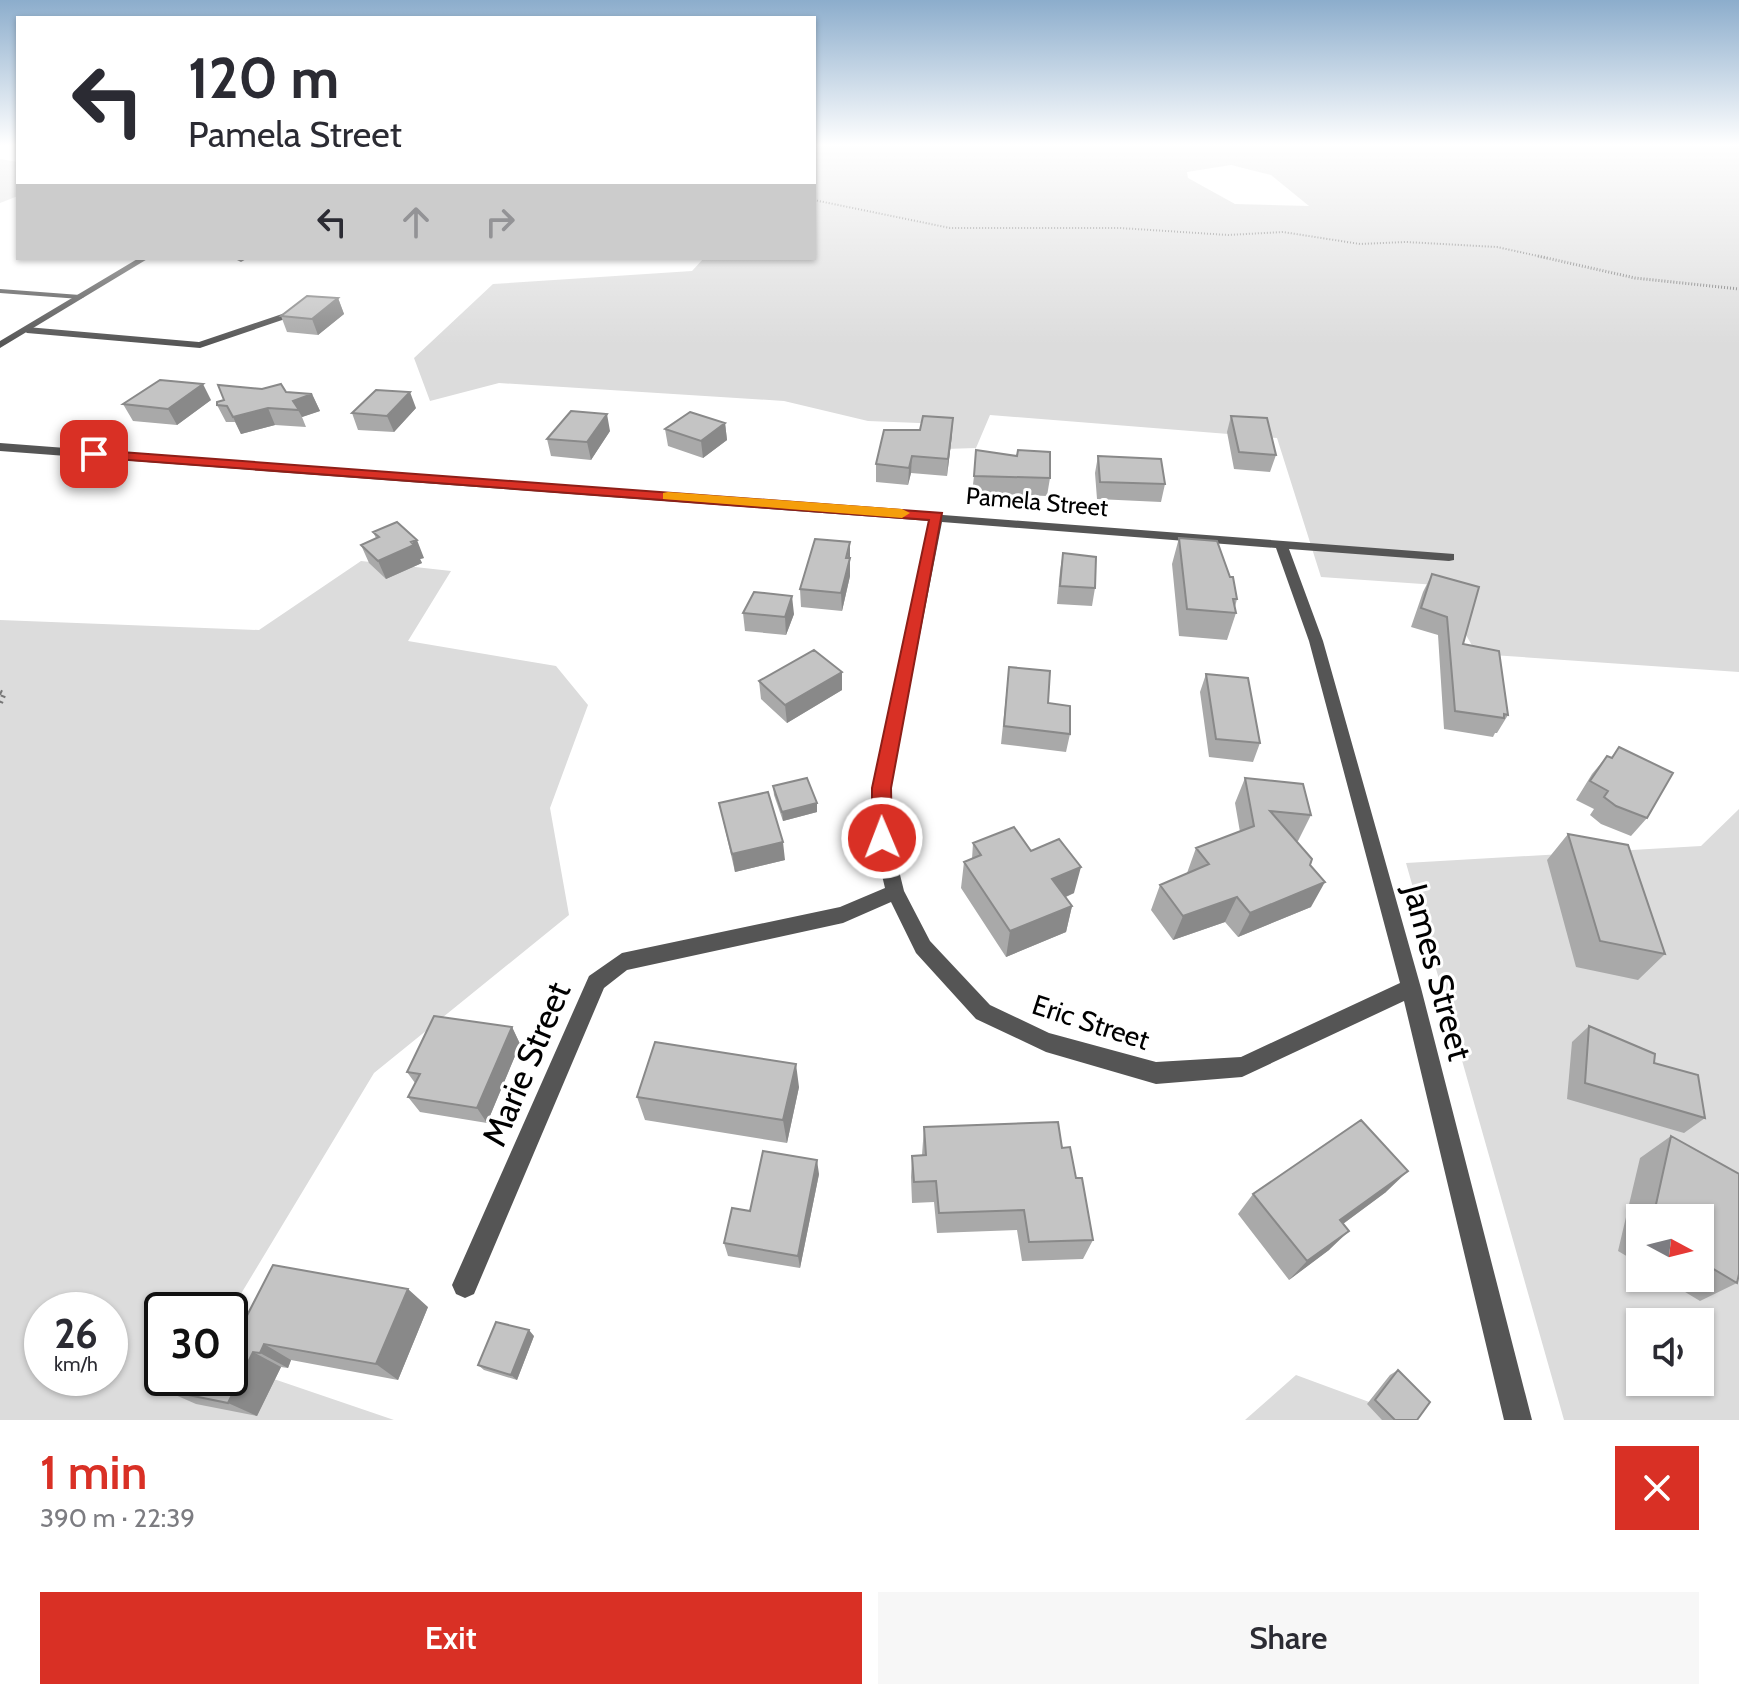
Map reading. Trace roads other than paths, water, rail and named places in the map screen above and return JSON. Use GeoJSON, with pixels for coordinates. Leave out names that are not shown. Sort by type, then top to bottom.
{"type":"FeatureCollection","features":[{"type":"Feature","properties":{"kind":"street"},"geometry":{"type":"LineString","coordinates":[[0,345],[142,260]]}},
{"type":"Feature","properties":{"kind":"street","name":"Pamela Street"},"geometry":{"type":"LineString","coordinates":[[0,447],[1449,557]]}},
{"type":"Feature","properties":{"kind":"street","name":"Eric Street"},"geometry":{"type":"LineString","coordinates":[[937,516],[881,788],[882,838],[895,892],[923,947],[983,1012],[1046,1042],[1156,1073],[1242,1067],[1411,988]]}},
{"type":"Feature","properties":{"kind":"street","name":"James Street"},"geometry":{"type":"LineString","coordinates":[[1281,544],[1316,641],[1411,988],[1518,1420]]}},
{"type":"Feature","properties":{"kind":"street","name":"Marie Street"},"geometry":{"type":"LineString","coordinates":[[465,1285],[596,982],[622,962],[843,915],[895,892]]}},
{"type":"Feature","properties":{"kind":"lane"},"geometry":{"type":"LineString","coordinates":[[0,291],[80,297]]}},
{"type":"Feature","properties":{"kind":"lane"},"geometry":{"type":"LineString","coordinates":[[27,330],[200,345],[288,315]]}}]}
